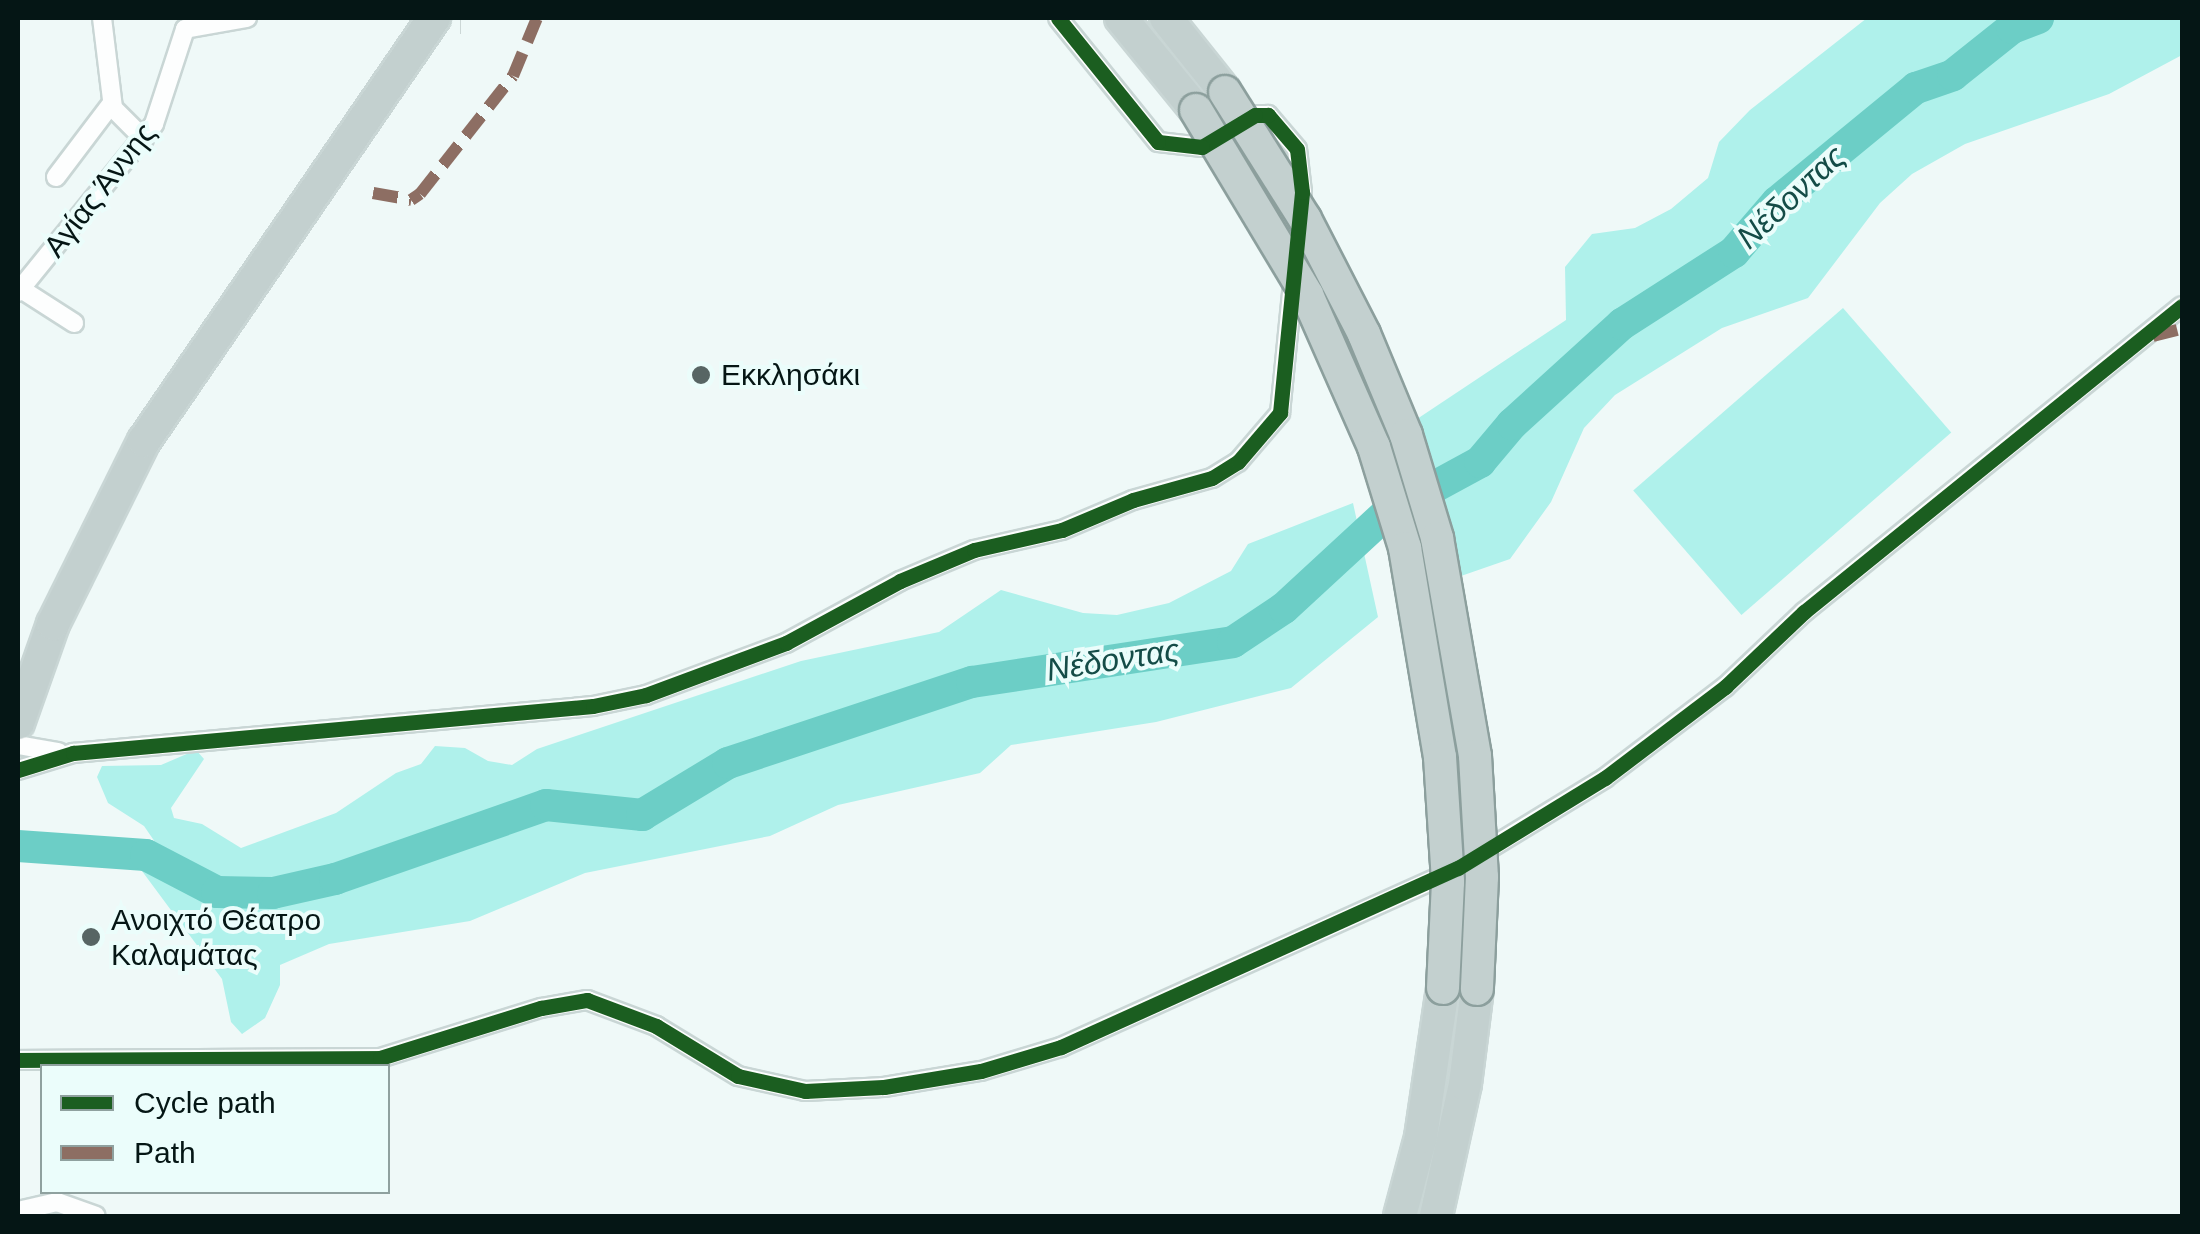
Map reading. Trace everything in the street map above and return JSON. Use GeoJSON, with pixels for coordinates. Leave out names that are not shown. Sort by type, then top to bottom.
{"type":"FeatureCollection","features":[{"type":"Feature","properties":{"kind":"highway"},"geometry":{"type":"LineString","coordinates":[[18,723],[54,624],[144,441],[434,18]]}},
{"type":"Feature","properties":{"kind":"highway"},"geometry":{"type":"LineString","coordinates":[[314,188],[460,18]]}},
{"type":"Feature","properties":{"kind":"highway"},"geometry":{"type":"LineString","coordinates":[[1120,18],[1196,110],[1316,313],[1374,447],[1404,548],[1440,757],[1448,882],[1443,988],[1421,1137],[1400,1216]]}},
{"type":"Feature","properties":{"kind":"highway"},"geometry":{"type":"LineString","coordinates":[[1166,18],[1225,92],[1305,218],[1357,320],[1406,434],[1437,538],[1475,756],[1482,877],[1477,989],[1466,1084],[1436,1216]]}},
{"type":"Feature","properties":{"kind":"highway"},"geometry":{"type":"LineString","coordinates":[[18,676],[54,624]]}},
{"type":"Feature","properties":{"kind":"street"},"geometry":{"type":"LineString","coordinates":[[102,18],[112,103],[144,139]]}},
{"type":"Feature","properties":{"kind":"street","name":"Αγίας Άννης"},"geometry":{"type":"LineString","coordinates":[[19,290],[144,139],[160,114],[173,50],[185,29],[247,18]]}},
{"type":"Feature","properties":{"kind":"street"},"geometry":{"type":"LineString","coordinates":[[18,770],[73,754],[593,706],[646,695],[786,643],[974,550],[1062,530],[1238,462],[1280,413],[1302,192],[1297,149],[1268,115],[1255,115],[1202,146],[1158,142],[1058,18]]}},
{"type":"Feature","properties":{"kind":"street"},"geometry":{"type":"LineString","coordinates":[[56,177],[112,103]]}},
{"type":"Feature","properties":{"kind":"street"},"geometry":{"type":"LineString","coordinates":[[19,290],[74,323]]}},
{"type":"Feature","properties":{"kind":"street"},"geometry":{"type":"LineString","coordinates":[[18,1060],[380,1058],[541,1008],[587,1000],[656,1026],[738,1076],[805,1091],[884,1087],[981,1070],[1061,1046],[1458,868],[1605,778],[1725,687],[1819,600],[2182,306]]}},
{"type":"Feature","properties":{"kind":"street"},"geometry":{"type":"LineString","coordinates":[[18,744],[73,754]]}},
{"type":"Feature","properties":{"kind":"street"},"geometry":{"type":"LineString","coordinates":[[18,1211],[58,1202],[96,1216]]}},
{"type":"Feature","properties":{"kind":"shaded area"},"geometry":{"type":"Polygon","coordinates":[[[1867,18],[2182,18],[2182,55],[2109,94],[1965,144],[1912,174],[1880,203],[1808,298],[1722,328],[1615,395],[1584,428],[1551,502],[1510,559],[1461,576],[1417,419],[1566,320],[1565,267],[1592,234],[1635,228],[1671,209],[1708,178],[1719,142],[1750,110],[1867,18]]]}},
{"type":"Feature","properties":{"kind":"shaded area"},"geometry":{"type":"Polygon","coordinates":[[[1843,308],[1951,433],[1741,615],[1633,490],[1843,308]]]}},
{"type":"Feature","properties":{"kind":"shaded area"},"geometry":{"type":"Polygon","coordinates":[[[1353,503],[1378,617],[1291,688],[1156,722],[1011,745],[980,773],[838,805],[770,836],[585,873],[470,921],[329,944],[280,965],[280,985],[265,1018],[242,1034],[231,1022],[222,979],[139,867],[155,842],[144,826],[108,803],[97,777],[102,766],[161,765],[196,750],[204,759],[171,808],[174,818],[202,824],[241,848],[336,813],[396,773],[421,764],[435,746],[465,748],[488,761],[512,765],[537,749],[801,661],[939,632],[1001,590],[1083,613],[1117,615],[1169,603],[1231,571],[1248,544],[1353,503]]]}},
{"type":"Feature","properties":{"kind":"waterway","name":"Νέδoντας"},"geometry":{"type":"LineString","coordinates":[[18,846],[146,855],[217,892],[273,893],[335,879],[546,805],[642,815],[728,763],[972,682],[1233,642],[1284,608],[1388,512],[1480,462],[1512,424],[1622,324],[1734,252],[1777,202],[1916,88],[1953,75],[2012,28],[2038,18]]}},
{"type":"Feature","properties":{"kind":"marked path"},"geometry":{"type":"LineString","coordinates":[[373,193],[411,200],[420,194],[513,76],[537,18]]}},
{"type":"Feature","properties":{"kind":"marked path"},"geometry":{"type":"LineString","coordinates":[[2153,336],[2182,329]]}},
{"type":"Feature","properties":{"kind":"cycle path"},"geometry":{"type":"LineString","coordinates":[[18,770],[73,753],[593,706],[646,695],[786,643],[900,581],[974,550],[1062,530],[1133,500],[1212,478],[1238,462],[1280,413],[1302,192],[1297,149],[1268,115],[1255,115],[1202,147],[1158,142],[1058,18]]}},
{"type":"Feature","properties":{"kind":"cycle path"},"geometry":{"type":"LineString","coordinates":[[18,1060],[380,1058],[541,1008],[587,1000],[656,1026],[738,1076],[805,1091],[884,1087],[981,1071],[1061,1047],[1458,868],[1605,778],[1725,687],[1804,612],[2182,306]]}},
{"type":"Feature","properties":{"kind":"place","name":"Εκκλησάκι"},"geometry":{"type":"Point","coordinates":[701,375]}},
{"type":"Feature","properties":{"kind":"place","name":"Ανοιχτό Θέατρο Καλαμάτας"},"geometry":{"type":"Point","coordinates":[91,937]}}]}
